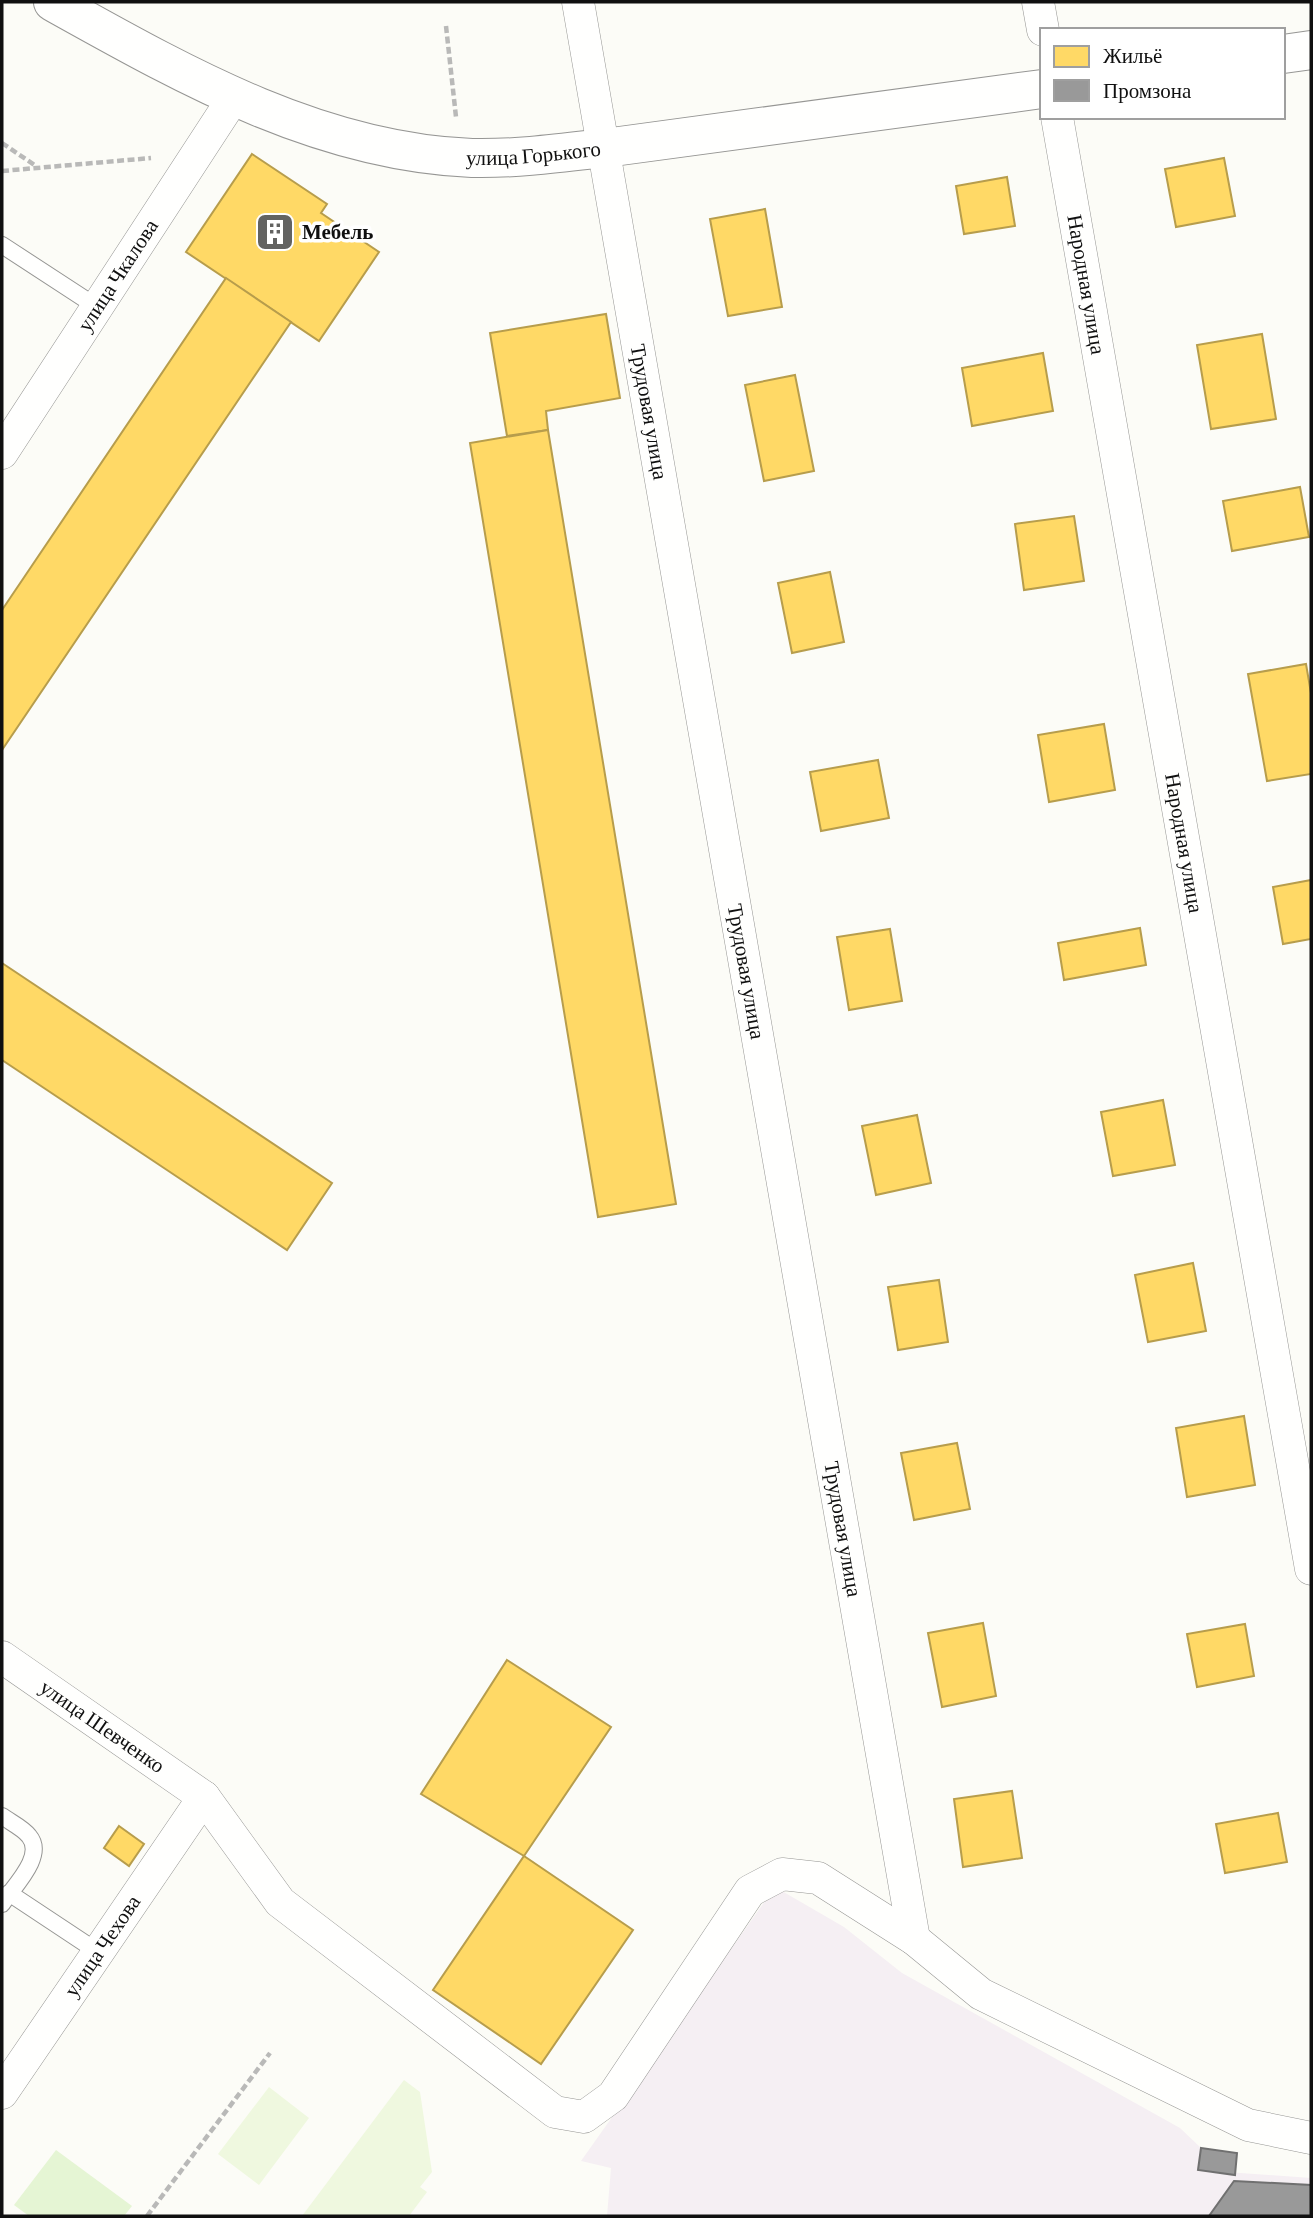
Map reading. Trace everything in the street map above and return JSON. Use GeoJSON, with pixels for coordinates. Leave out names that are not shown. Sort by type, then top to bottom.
{"type":"FeatureCollection","features":[{"type":"Feature","properties":{"kind":"street","name":"улица Горького"},"geometry":{"type":"LineString","coordinates":[[53,2],[162,63],[295,122],[415,152],[473,158],[533,156],[605,148],[1040,89]]}},
{"type":"Feature","properties":{"kind":"street","name":"Трудовая улица"},"geometry":{"type":"LineString","coordinates":[[578,2],[914,1939]]}},
{"type":"Feature","properties":{"kind":"street"},"geometry":{"type":"LineString","coordinates":[[1038,2],[1043,28]]}},
{"type":"Feature","properties":{"kind":"street"},"geometry":{"type":"LineString","coordinates":[[1285,54],[1311,50]]}},
{"type":"Feature","properties":{"kind":"street","name":"улица Чкалова"},"geometry":{"type":"LineString","coordinates":[[2,453],[234,97]]}},
{"type":"Feature","properties":{"kind":"street","name":"Народная улица"},"geometry":{"type":"LineString","coordinates":[[1057,119],[1311,1569]]}},
{"type":"Feature","properties":{"kind":"street","name":"улица Шевченко"},"geometry":{"type":"LineString","coordinates":[[2,1657],[204,1797],[279,1902],[555,2112],[584,2117],[612,2096],[750,1891],[782,1874],[818,1878],[914,1939],[981,1994],[1248,2125],[1311,2138]]}},
{"type":"Feature","properties":{"kind":"street","name":"улица Чехова"},"geometry":{"type":"LineString","coordinates":[[2,2093],[204,1797]]}},
{"type":"Feature","properties":{"kind":"lane"},"geometry":{"type":"LineString","coordinates":[[2,245],[97,307]]}},
{"type":"Feature","properties":{"kind":"lane"},"geometry":{"type":"LineString","coordinates":[[2,1816],[29,1835],[35,1846],[33,1859],[6,1899],[98,1952]]}},
{"type":"Feature","properties":{"kind":"path"},"geometry":{"type":"LineString","coordinates":[[446,26],[458,127]]}},
{"type":"Feature","properties":{"kind":"path"},"geometry":{"type":"LineString","coordinates":[[2,143],[37,167]]}},
{"type":"Feature","properties":{"kind":"path"},"geometry":{"type":"LineString","coordinates":[[2,171],[197,155]]}},
{"type":"Feature","properties":{"kind":"path"},"geometry":{"type":"LineString","coordinates":[[147,2216],[270,2053]]}},
{"type":"Feature","properties":{"kind":"shaded area"},"geometry":{"type":"Polygon","coordinates":[[[775,1887],[844,1927],[902,1973],[1180,2128],[1201,2148],[1199,2170],[1311,2178],[1311,2216],[607,2216],[611,2168],[581,2161],[775,1887]]]}},
{"type":"Feature","properties":{"kind":"green space"},"geometry":{"type":"Polygon","coordinates":[[[404,2080],[420,2092],[432,2172],[420,2187],[427,2192],[409,2216],[302,2216],[404,2080]]]}},
{"type":"Feature","properties":{"kind":"green space"},"geometry":{"type":"Polygon","coordinates":[[[269,2087],[309,2118],[259,2185],[218,2154],[269,2087]]]}},
{"type":"Feature","properties":{"kind":"green space"},"geometry":{"type":"Polygon","coordinates":[[[56,2150],[132,2206],[124,2216],[29,2216],[14,2205],[56,2150]]]}},
{"type":"Feature","properties":{"kind":"building: Жильё","name":"Мебель"},"geometry":{"type":"Polygon","coordinates":[[[252,154],[327,204],[321,213],[379,252],[319,341],[186,252],[252,154]]]}},
{"type":"Feature","properties":{"kind":"building: Жильё"},"geometry":{"type":"Polygon","coordinates":[[[1224,158],[1235,216],[1176,227],[1165,169],[1224,158]]]}},
{"type":"Feature","properties":{"kind":"building: Жильё"},"geometry":{"type":"Polygon","coordinates":[[[1007,177],[1015,226],[964,234],[956,186],[1007,177]]]}},
{"type":"Feature","properties":{"kind":"building: Жильё"},"geometry":{"type":"Polygon","coordinates":[[[765,209],[782,307],[728,316],[710,219],[765,209]]]}},
{"type":"Feature","properties":{"kind":"building: Жильё"},"geometry":{"type":"Polygon","coordinates":[[[226,278],[291,322],[2,750],[2,610],[226,278]]]}},
{"type":"Feature","properties":{"kind":"building: Жильё"},"geometry":{"type":"Polygon","coordinates":[[[606,314],[620,398],[546,411],[548,430],[507,436],[490,333],[606,314]]]}},
{"type":"Feature","properties":{"kind":"building: Жильё"},"geometry":{"type":"Polygon","coordinates":[[[1262,334],[1276,419],[1211,429],[1197,345],[1262,334]]]}},
{"type":"Feature","properties":{"kind":"building: Жильё"},"geometry":{"type":"Polygon","coordinates":[[[1043,353],[1053,411],[972,426],[962,368],[1043,353]]]}},
{"type":"Feature","properties":{"kind":"building: Жильё"},"geometry":{"type":"Polygon","coordinates":[[[795,375],[814,471],[764,481],[745,385],[795,375]]]}},
{"type":"Feature","properties":{"kind":"building: Жильё"},"geometry":{"type":"Polygon","coordinates":[[[548,430],[676,1204],[598,1217],[470,443],[548,430]]]}},
{"type":"Feature","properties":{"kind":"building: Жильё"},"geometry":{"type":"Polygon","coordinates":[[[1300,487],[1309,537],[1232,551],[1223,501],[1300,487]]]}},
{"type":"Feature","properties":{"kind":"building: Жильё"},"geometry":{"type":"Polygon","coordinates":[[[1074,516],[1084,581],[1024,590],[1015,524],[1074,516]]]}},
{"type":"Feature","properties":{"kind":"building: Жильё"},"geometry":{"type":"Polygon","coordinates":[[[830,572],[844,642],[792,653],[778,583],[830,572]]]}},
{"type":"Feature","properties":{"kind":"building: Жильё"},"geometry":{"type":"Polygon","coordinates":[[[1306,664],[1311,693],[1311,774],[1267,781],[1248,674],[1306,664]]]}},
{"type":"Feature","properties":{"kind":"building: Жильё"},"geometry":{"type":"Polygon","coordinates":[[[1104,724],[1115,790],[1049,802],[1038,735],[1104,724]]]}},
{"type":"Feature","properties":{"kind":"building: Жильё"},"geometry":{"type":"Polygon","coordinates":[[[878,760],[889,818],[821,831],[810,772],[878,760]]]}},
{"type":"Feature","properties":{"kind":"building: Жильё"},"geometry":{"type":"Polygon","coordinates":[[[1311,880],[1311,939],[1283,944],[1273,887],[1311,880]]]}},
{"type":"Feature","properties":{"kind":"building: Жильё"},"geometry":{"type":"Polygon","coordinates":[[[1140,928],[1146,965],[1064,980],[1058,943],[1140,928]]]}},
{"type":"Feature","properties":{"kind":"building: Жильё"},"geometry":{"type":"Polygon","coordinates":[[[890,929],[902,1001],[849,1010],[837,937],[890,929]]]}},
{"type":"Feature","properties":{"kind":"building: Жильё"},"geometry":{"type":"Polygon","coordinates":[[[2,963],[332,1183],[287,1250],[2,1060],[2,963]]]}},
{"type":"Feature","properties":{"kind":"building: Жильё"},"geometry":{"type":"Polygon","coordinates":[[[1163,1100],[1175,1165],[1113,1176],[1101,1112],[1163,1100]]]}},
{"type":"Feature","properties":{"kind":"building: Жильё"},"geometry":{"type":"Polygon","coordinates":[[[917,1115],[931,1183],[876,1195],[862,1126],[917,1115]]]}},
{"type":"Feature","properties":{"kind":"building: Жильё"},"geometry":{"type":"Polygon","coordinates":[[[1193,1263],[1206,1331],[1148,1342],[1135,1275],[1193,1263]]]}},
{"type":"Feature","properties":{"kind":"building: Жильё"},"geometry":{"type":"Polygon","coordinates":[[[939,1280],[948,1342],[898,1350],[888,1287],[939,1280]]]}},
{"type":"Feature","properties":{"kind":"building: Жильё"},"geometry":{"type":"Polygon","coordinates":[[[1244,1416],[1255,1485],[1187,1497],[1176,1428],[1244,1416]]]}},
{"type":"Feature","properties":{"kind":"building: Жильё"},"geometry":{"type":"Polygon","coordinates":[[[957,1443],[970,1509],[914,1520],[901,1453],[957,1443]]]}},
{"type":"Feature","properties":{"kind":"building: Жильё"},"geometry":{"type":"Polygon","coordinates":[[[983,1623],[996,1696],[942,1707],[928,1633],[983,1623]]]}},
{"type":"Feature","properties":{"kind":"building: Жильё"},"geometry":{"type":"Polygon","coordinates":[[[1245,1624],[1254,1676],[1197,1687],[1187,1634],[1245,1624]]]}},
{"type":"Feature","properties":{"kind":"building: Жильё"},"geometry":{"type":"Polygon","coordinates":[[[507,1660],[611,1727],[524,1856],[421,1794],[507,1660]]]}},
{"type":"Feature","properties":{"kind":"building: Жильё"},"geometry":{"type":"Polygon","coordinates":[[[1012,1791],[1022,1858],[963,1867],[954,1799],[1012,1791]]]}},
{"type":"Feature","properties":{"kind":"building: Жильё"},"geometry":{"type":"Polygon","coordinates":[[[1278,1813],[1287,1862],[1225,1873],[1216,1824],[1278,1813]]]}},
{"type":"Feature","properties":{"kind":"building: Жильё"},"geometry":{"type":"Polygon","coordinates":[[[119,1826],[144,1844],[129,1866],[104,1848],[119,1826]]]}},
{"type":"Feature","properties":{"kind":"building: Жильё"},"geometry":{"type":"Polygon","coordinates":[[[524,1856],[633,1930],[541,2064],[433,1990],[524,1856]]]}},
{"type":"Feature","properties":{"kind":"building: Промзона"},"geometry":{"type":"Polygon","coordinates":[[[1201,2148],[1237,2153],[1235,2175],[1198,2170],[1201,2148]]]}},
{"type":"Feature","properties":{"kind":"building: Промзона"},"geometry":{"type":"Polygon","coordinates":[[[1234,2181],[1311,2185],[1311,2216],[1209,2216],[1234,2181]]]}},
{"type":"Feature","properties":{"kind":"place","name":"Мебель"},"geometry":{"type":"Point","coordinates":[275,232]}}]}
